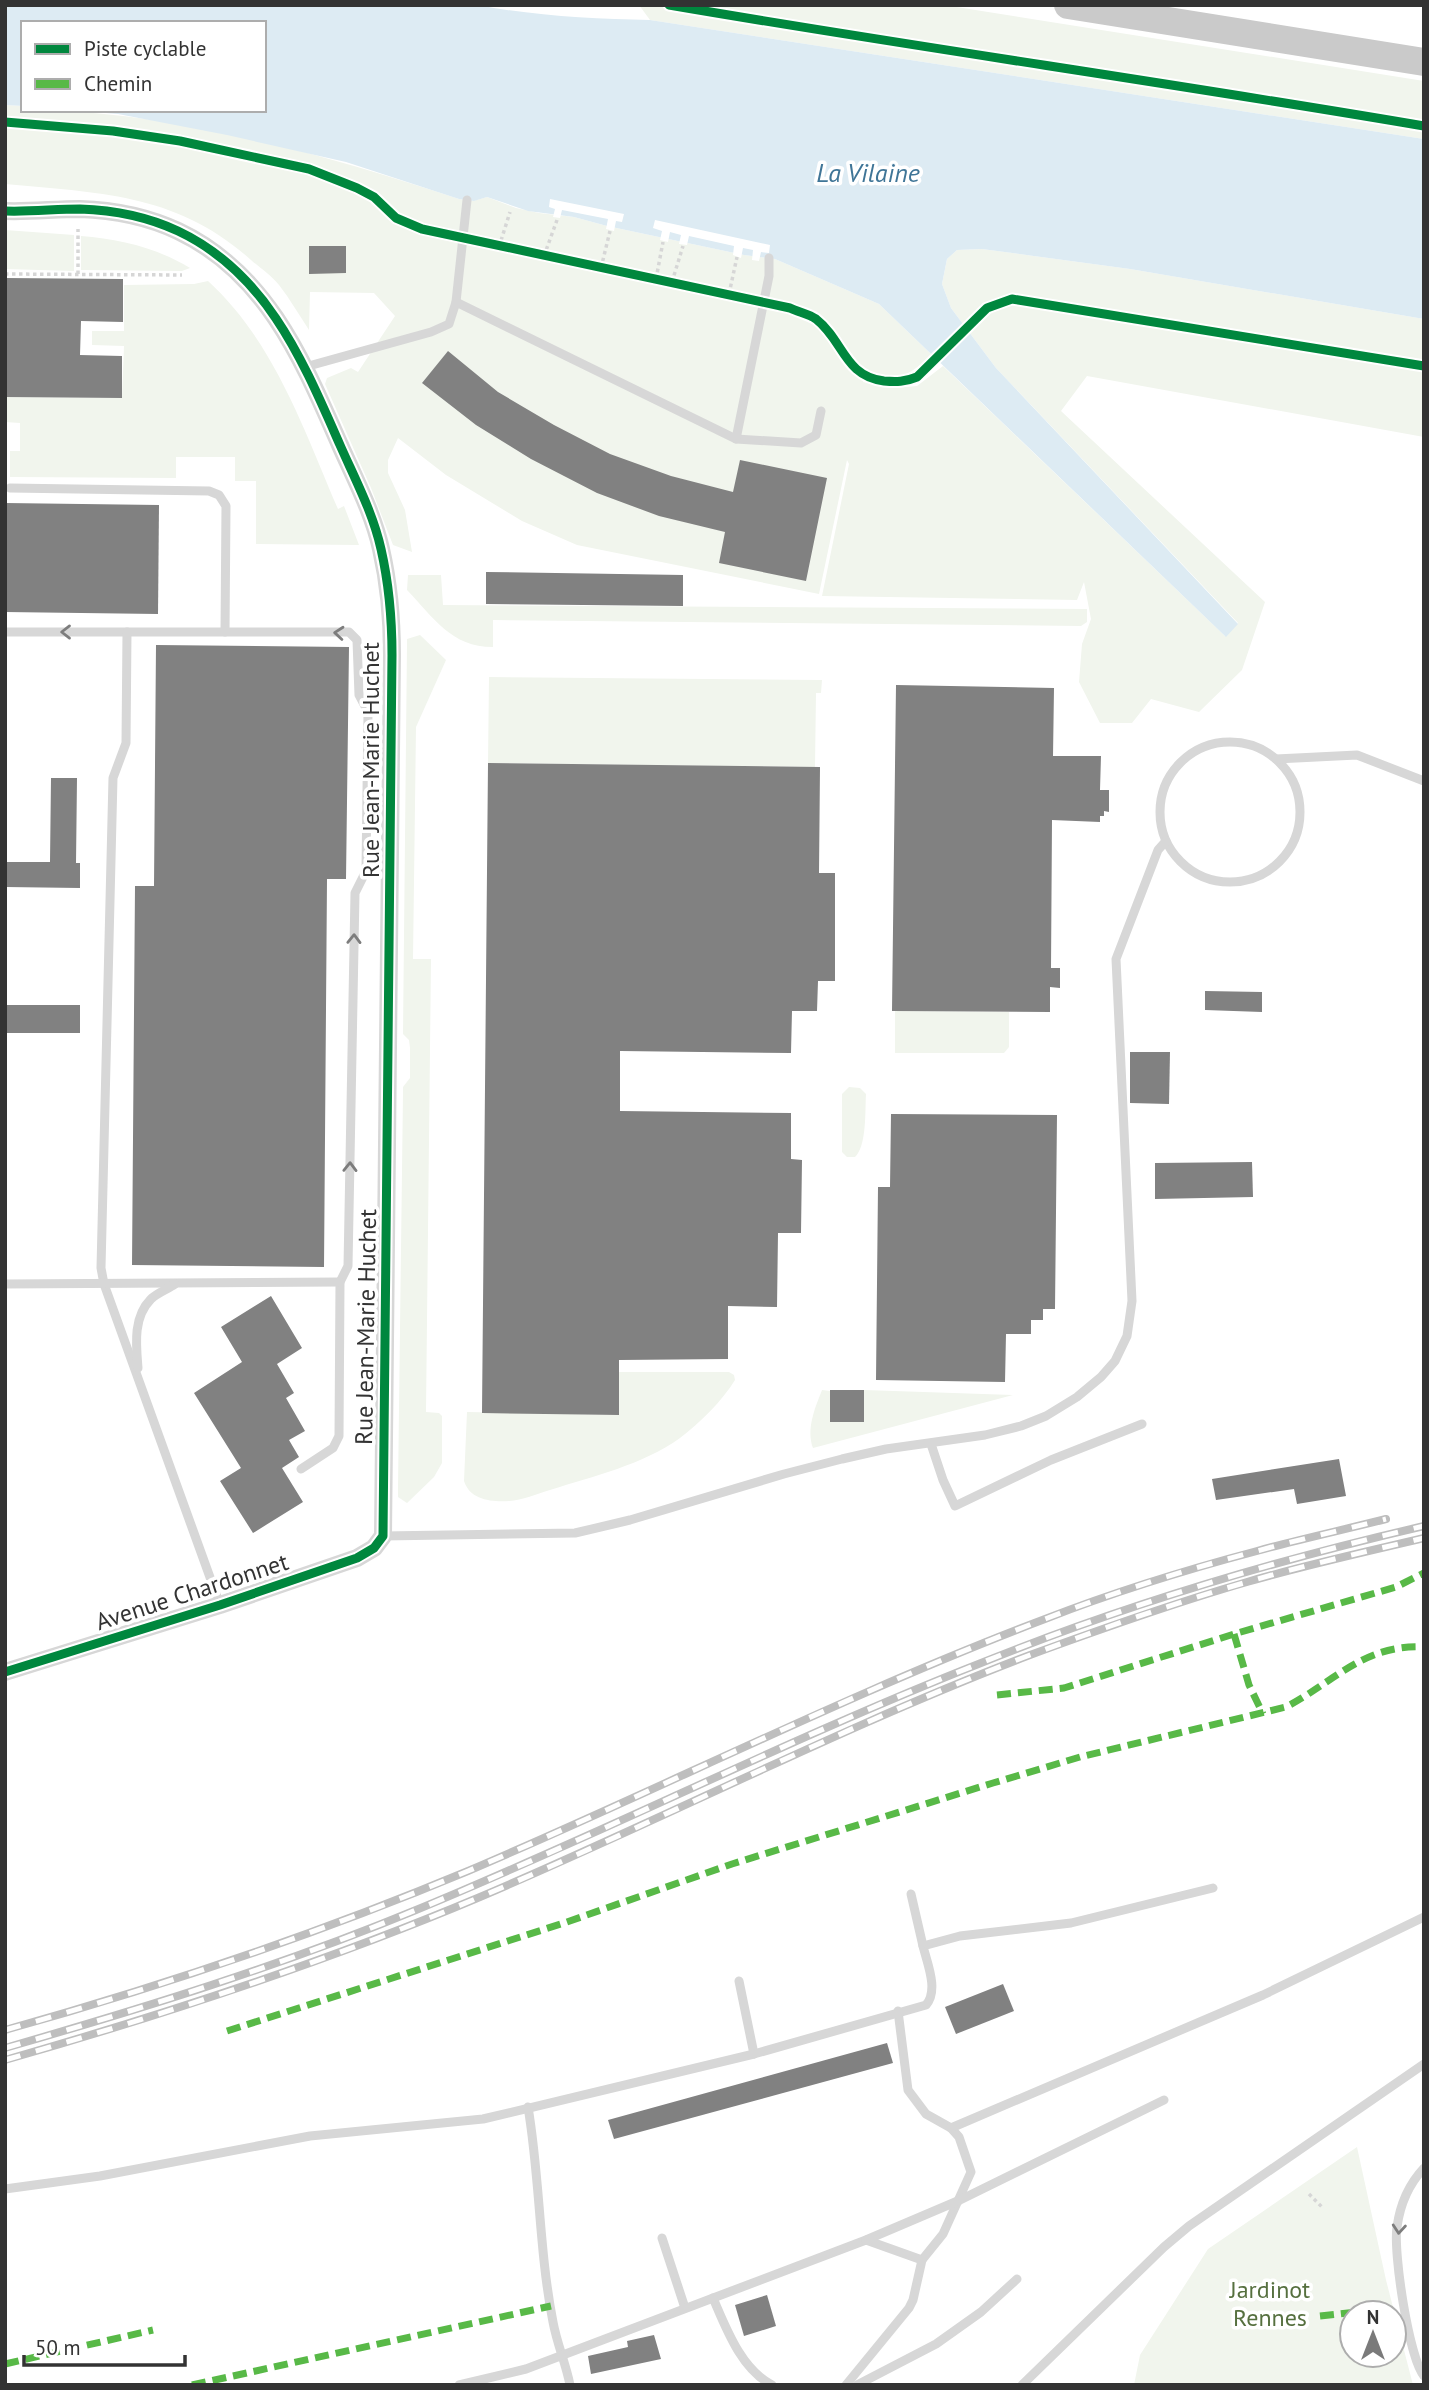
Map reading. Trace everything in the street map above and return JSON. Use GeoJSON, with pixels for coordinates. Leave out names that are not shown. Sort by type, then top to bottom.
{"type":"FeatureCollection","features":[{"type":"Feature","properties":{"kind":"main road"},"geometry":{"type":"LineString","coordinates":[[1068,5],[1424,62]]}},
{"type":"Feature","properties":{"kind":"street","name":"Rue Jean-Marie Huchet"},"geometry":{"type":"LineString","coordinates":[[5,211],[80,209],[118,213],[159,223],[215,253],[249,282],[276,316],[305,367],[374,525],[381,547],[390,606],[392,682],[383,1536]]}},
{"type":"Feature","properties":{"kind":"street","name":"Avenue Chardonnet"},"geometry":{"type":"LineString","coordinates":[[5,1672],[220,1605],[356,1558],[374,1548],[383,1536]]}},
{"type":"Feature","properties":{"kind":"lane"},"geometry":{"type":"LineString","coordinates":[[305,367],[431,332],[449,324],[456,302],[467,200]]}},
{"type":"Feature","properties":{"kind":"lane"},"geometry":{"type":"LineString","coordinates":[[736,439],[769,276],[769,258]]}},
{"type":"Feature","properties":{"kind":"lane"},"geometry":{"type":"LineString","coordinates":[[456,302],[736,439],[802,443],[816,435],[821,411]]}},
{"type":"Feature","properties":{"kind":"lane"},"geometry":{"type":"LineString","coordinates":[[10,488],[209,491],[219,495],[226,506],[225,632]]}},
{"type":"Feature","properties":{"kind":"lane"},"geometry":{"type":"LineString","coordinates":[[5,632],[349,632],[357,640],[359,695],[368,712],[366,871],[355,893],[348,1266],[340,1282],[338,1436],[334,1448],[301,1469]]}},
{"type":"Feature","properties":{"kind":"lane"},"geometry":{"type":"LineString","coordinates":[[127,632],[126,743],[113,778],[102,1268],[104,1284],[220,1605]]}},
{"type":"Feature","properties":{"kind":"lane"},"geometry":{"type":"LineString","coordinates":[[1237,742],[1254,746],[1276,758],[1287,771],[1298,793],[1301,808],[1298,832],[1287,855],[1269,872],[1247,880],[1223,882],[1196,874],[1177,859],[1166,841],[1160,818],[1163,793],[1175,768],[1194,752],[1212,745],[1237,742]]}},
{"type":"Feature","properties":{"kind":"lane"},"geometry":{"type":"LineString","coordinates":[[1276,758],[1357,755],[1424,781]]}},
{"type":"Feature","properties":{"kind":"lane"},"geometry":{"type":"LineString","coordinates":[[383,1536],[575,1532],[630,1520],[784,1474],[886,1449],[931,1444],[1021,1426],[1046,1416],[1077,1397],[1101,1377],[1115,1361],[1127,1336],[1132,1301],[1116,959],[1158,850],[1166,841]]}},
{"type":"Feature","properties":{"kind":"lane"},"geometry":{"type":"LineString","coordinates":[[5,1284],[340,1282]]}},
{"type":"Feature","properties":{"kind":"lane"},"geometry":{"type":"LineString","coordinates":[[139,1380],[136,1343],[138,1319],[151,1299],[176,1284]]}},
{"type":"Feature","properties":{"kind":"lane"},"geometry":{"type":"LineString","coordinates":[[931,1444],[955,1506],[1051,1460],[1142,1423]]}},
{"type":"Feature","properties":{"kind":"lane"},"geometry":{"type":"LineString","coordinates":[[923,1946],[960,1936],[1071,1923],[1213,1888]]}},
{"type":"Feature","properties":{"kind":"lane"},"geometry":{"type":"LineString","coordinates":[[5,2189],[100,2176],[310,2136],[483,2119],[754,2054],[926,2005],[931,1999],[933,1989],[911,1894]]}},
{"type":"Feature","properties":{"kind":"lane"},"geometry":{"type":"LineString","coordinates":[[951,2128],[1263,1994],[1424,1917]]}},
{"type":"Feature","properties":{"kind":"lane"},"geometry":{"type":"LineString","coordinates":[[739,1981],[754,2054]]}},
{"type":"Feature","properties":{"kind":"lane"},"geometry":{"type":"LineString","coordinates":[[846,2385],[909,2308],[922,2260],[943,2234],[971,2172],[959,2137],[951,2128],[926,2114],[908,2090],[898,2011]]}},
{"type":"Feature","properties":{"kind":"lane"},"geometry":{"type":"LineString","coordinates":[[1022,2385],[1189,2226],[1424,2063]]}},
{"type":"Feature","properties":{"kind":"lane"},"geometry":{"type":"LineString","coordinates":[[459,2385],[526,2369],[866,2240],[960,2200],[1164,2100]]}},
{"type":"Feature","properties":{"kind":"lane"},"geometry":{"type":"LineString","coordinates":[[528,2107],[530,2136],[537,2169],[545,2271],[553,2323],[570,2385]]}},
{"type":"Feature","properties":{"kind":"lane"},"geometry":{"type":"LineString","coordinates":[[1424,2168],[1410,2182],[1397,2228],[1401,2293],[1419,2371],[1424,2376]]}},
{"type":"Feature","properties":{"kind":"lane"},"geometry":{"type":"LineString","coordinates":[[662,2238],[685,2308]]}},
{"type":"Feature","properties":{"kind":"lane"},"geometry":{"type":"LineString","coordinates":[[866,2240],[922,2260]]}},
{"type":"Feature","properties":{"kind":"lane"},"geometry":{"type":"LineString","coordinates":[[857,2385],[936,2344],[981,2312],[1017,2278]]}},
{"type":"Feature","properties":{"kind":"lane"},"geometry":{"type":"LineString","coordinates":[[713,2298],[746,2362],[772,2385]]}},
{"type":"Feature","properties":{"kind":"path"},"geometry":{"type":"LineString","coordinates":[[78,274],[80,209]]}},
{"type":"Feature","properties":{"kind":"path"},"geometry":{"type":"LineString","coordinates":[[499,247],[510,212]]}},
{"type":"Feature","properties":{"kind":"path"},"geometry":{"type":"LineString","coordinates":[[544,256],[557,220]]}},
{"type":"Feature","properties":{"kind":"path"},"geometry":{"type":"LineString","coordinates":[[601,268],[610,231]]}},
{"type":"Feature","properties":{"kind":"path"},"geometry":{"type":"LineString","coordinates":[[656,279],[663,242]]}},
{"type":"Feature","properties":{"kind":"path"},"geometry":{"type":"LineString","coordinates":[[672,282],[682,246]]}},
{"type":"Feature","properties":{"kind":"path"},"geometry":{"type":"LineString","coordinates":[[729,294],[737,257]]}},
{"type":"Feature","properties":{"kind":"path"},"geometry":{"type":"LineString","coordinates":[[5,274],[182,275]]}},
{"type":"Feature","properties":{"kind":"path"},"geometry":{"type":"LineString","coordinates":[[1309,2194],[1323,2208]]}},
{"type":"Feature","properties":{"kind":"green space"},"geometry":{"type":"Polygon","coordinates":[[[639,5],[944,5],[1424,81],[1424,139],[650,20],[639,5]]]}},
{"type":"Feature","properties":{"kind":"green space"},"geometry":{"type":"Polygon","coordinates":[[[5,105],[21,106],[21,112],[79,112],[190,126],[299,151],[459,199],[473,201],[487,197],[539,213],[574,217],[744,255],[775,259],[879,304],[932,355],[909,373],[893,378],[885,378],[866,370],[863,382],[894,388],[917,386],[943,366],[1225,636],[1238,623],[996,368],[951,308],[942,284],[947,259],[957,250],[982,249],[1130,269],[1424,319],[1424,437],[1087,376],[1061,411],[1265,602],[1242,670],[1199,712],[1151,699],[1132,723],[1100,723],[1079,682],[1082,644],[1091,619],[1084,582],[1077,600],[822,596],[849,464],[847,460],[819,594],[577,545],[522,521],[446,475],[398,438],[388,460],[388,473],[405,510],[412,552],[393,545],[325,384],[327,378],[351,368],[358,372],[395,316],[374,293],[310,292],[309,330],[273,278],[223,238],[195,221],[136,200],[73,190],[5,184],[5,105]]]}},
{"type":"Feature","properties":{"kind":"green space"},"geometry":{"type":"Polygon","coordinates":[[[5,230],[74,235],[74,271],[5,269],[5,230]]]}},
{"type":"Feature","properties":{"kind":"green space"},"geometry":{"type":"Polygon","coordinates":[[[81,236],[138,246],[165,255],[190,268],[182,271],[81,270],[81,236]]]}},
{"type":"Feature","properties":{"kind":"green space"},"geometry":{"type":"Polygon","coordinates":[[[208,281],[231,305],[269,359],[299,418],[338,509],[344,506],[359,545],[256,544],[256,481],[235,481],[235,457],[176,457],[176,478],[10,477],[10,451],[20,451],[20,423],[5,422],[5,397],[122,398],[124,346],[92,345],[92,331],[124,331],[124,285],[194,284],[208,281]]]}},
{"type":"Feature","properties":{"kind":"green space"},"geometry":{"type":"Polygon","coordinates":[[[408,575],[441,575],[443,605],[1087,609],[1087,622],[1081,626],[493,620],[493,647],[478,646],[454,636],[435,620],[407,590],[408,575]]]}},
{"type":"Feature","properties":{"kind":"green space"},"geometry":{"type":"Polygon","coordinates":[[[420,635],[446,660],[416,727],[413,959],[431,959],[426,1412],[439,1413],[442,1416],[442,1463],[434,1477],[407,1503],[398,1497],[398,1488],[403,1087],[410,1078],[409,1040],[403,1034],[407,639],[420,635]]]}},
{"type":"Feature","properties":{"kind":"green space"},"geometry":{"type":"Polygon","coordinates":[[[489,677],[822,680],[821,693],[816,693],[815,767],[488,763],[489,677]]]}},
{"type":"Feature","properties":{"kind":"green space"},"geometry":{"type":"Polygon","coordinates":[[[895,1011],[1009,1012],[1009,1047],[1004,1053],[895,1053],[895,1011]]]}},
{"type":"Feature","properties":{"kind":"green space"},"geometry":{"type":"Polygon","coordinates":[[[849,1087],[860,1088],[866,1094],[862,1145],[855,1157],[847,1157],[842,1152],[842,1094],[849,1087]]]}},
{"type":"Feature","properties":{"kind":"green space"},"geometry":{"type":"Polygon","coordinates":[[[619,1372],[729,1372],[734,1375],[735,1380],[717,1404],[688,1432],[634,1463],[514,1500],[495,1501],[482,1498],[467,1487],[464,1481],[467,1412],[619,1415],[619,1372]]]}},
{"type":"Feature","properties":{"kind":"green space"},"geometry":{"type":"Polygon","coordinates":[[[822,1390],[830,1391],[830,1422],[864,1422],[864,1390],[1013,1395],[813,1448],[811,1426],[822,1390]]]}},
{"type":"Feature","properties":{"kind":"green space","name":"Jardinot Rennes"},"geometry":{"type":"Polygon","coordinates":[[[1357,2147],[1391,2299],[1338,2299],[1338,2369],[1408,2369],[1408,2366],[1413,2385],[1134,2385],[1140,2355],[1208,2249],[1357,2147]]]}},
{"type":"Feature","properties":{"kind":"water","name":"La Vilaine"},"geometry":{"type":"Polygon","coordinates":[[[5,5],[478,5],[564,16],[650,20],[1424,139],[1424,319],[1130,269],[982,249],[957,250],[947,259],[942,284],[951,308],[996,368],[1238,624],[1226,637],[879,304],[775,259],[744,255],[574,217],[528,211],[487,197],[474,201],[459,199],[346,162],[227,135],[118,114],[93,112],[266,112],[266,21],[21,21],[21,106],[5,105],[5,5]]]}},
{"type":"Feature","properties":{"kind":"pier"},"geometry":{"type":"Polygon","coordinates":[[[550,199],[624,214],[622,222],[616,221],[614,231],[606,229],[608,219],[562,210],[560,218],[553,217],[555,209],[549,207],[550,199]]]}},
{"type":"Feature","properties":{"kind":"pier"},"geometry":{"type":"Polygon","coordinates":[[[655,220],[770,245],[769,253],[761,252],[759,261],[752,260],[753,250],[743,248],[741,258],[733,255],[734,246],[689,236],[687,245],[679,244],[681,235],[670,232],[668,242],[660,240],[662,231],[653,228],[655,220]]]}},
{"type":"Feature","properties":{"kind":"building"},"geometry":{"type":"Polygon","coordinates":[[[309,246],[346,246],[346,273],[309,274],[309,246]]]}},
{"type":"Feature","properties":{"kind":"building"},"geometry":{"type":"Polygon","coordinates":[[[5,278],[123,279],[123,322],[81,321],[80,355],[122,356],[122,398],[5,397],[5,278]]]}},
{"type":"Feature","properties":{"kind":"building"},"geometry":{"type":"Polygon","coordinates":[[[448,351],[498,392],[554,425],[610,454],[671,476],[733,492],[740,460],[827,478],[806,581],[719,563],[725,532],[659,516],[597,493],[531,459],[476,425],[422,383],[448,351]]]}},
{"type":"Feature","properties":{"kind":"building"},"geometry":{"type":"Polygon","coordinates":[[[5,503],[159,505],[158,614],[5,612],[5,503]]]}},
{"type":"Feature","properties":{"kind":"building"},"geometry":{"type":"Polygon","coordinates":[[[486,572],[683,575],[683,606],[486,604],[486,572]]]}},
{"type":"Feature","properties":{"kind":"building"},"geometry":{"type":"Polygon","coordinates":[[[156,645],[349,647],[346,879],[327,879],[324,1267],[132,1265],[135,886],[154,886],[156,645]]]}},
{"type":"Feature","properties":{"kind":"building"},"geometry":{"type":"Polygon","coordinates":[[[896,685],[1054,688],[1053,756],[1101,756],[1100,790],[1109,790],[1109,812],[1104,811],[1100,822],[1052,820],[1051,968],[1060,968],[1060,988],[1050,987],[1050,1012],[892,1011],[896,685]]]}},
{"type":"Feature","properties":{"kind":"building"},"geometry":{"type":"Polygon","coordinates":[[[488,763],[820,767],[819,873],[835,873],[835,981],[818,981],[817,1011],[792,1011],[791,1053],[620,1051],[620,1111],[791,1113],[791,1159],[802,1160],[801,1233],[778,1233],[777,1307],[728,1306],[728,1359],[619,1360],[619,1415],[482,1413],[488,763]]]}},
{"type":"Feature","properties":{"kind":"building"},"geometry":{"type":"Polygon","coordinates":[[[51,778],[77,778],[76,863],[80,863],[80,888],[6,887],[7,862],[50,862],[51,778]]]}},
{"type":"Feature","properties":{"kind":"building"},"geometry":{"type":"Polygon","coordinates":[[[1205,991],[1262,992],[1262,1012],[1205,1010],[1205,991]]]}},
{"type":"Feature","properties":{"kind":"building"},"geometry":{"type":"Polygon","coordinates":[[[5,1005],[80,1005],[80,1033],[5,1033],[5,1005]]]}},
{"type":"Feature","properties":{"kind":"building"},"geometry":{"type":"Polygon","coordinates":[[[1130,1052],[1170,1052],[1169,1104],[1130,1103],[1130,1052]]]}},
{"type":"Feature","properties":{"kind":"building"},"geometry":{"type":"Polygon","coordinates":[[[891,1114],[1057,1115],[1055,1309],[1043,1309],[1043,1320],[1031,1320],[1031,1334],[1006,1334],[1005,1382],[876,1380],[878,1187],[890,1187],[891,1114]]]}},
{"type":"Feature","properties":{"kind":"building"},"geometry":{"type":"Polygon","coordinates":[[[1252,1162],[1253,1197],[1155,1199],[1155,1163],[1252,1162]]]}},
{"type":"Feature","properties":{"kind":"building"},"geometry":{"type":"Polygon","coordinates":[[[271,1296],[302,1348],[277,1364],[294,1393],[286,1398],[305,1431],[289,1440],[299,1457],[282,1468],[303,1502],[253,1533],[220,1481],[241,1468],[194,1393],[242,1362],[221,1327],[271,1296]]]}},
{"type":"Feature","properties":{"kind":"building"},"geometry":{"type":"Polygon","coordinates":[[[830,1390],[864,1390],[864,1422],[830,1422],[830,1390]]]}},
{"type":"Feature","properties":{"kind":"building"},"geometry":{"type":"Polygon","coordinates":[[[1339,1459],[1346,1496],[1297,1504],[1294,1489],[1216,1500],[1212,1479],[1339,1459]]]}},
{"type":"Feature","properties":{"kind":"building"},"geometry":{"type":"Polygon","coordinates":[[[1003,1984],[1014,2011],[956,2034],[945,2007],[1003,1984]]]}},
{"type":"Feature","properties":{"kind":"building"},"geometry":{"type":"Polygon","coordinates":[[[887,2043],[893,2063],[614,2139],[608,2120],[887,2043]]]}},
{"type":"Feature","properties":{"kind":"building"},"geometry":{"type":"Polygon","coordinates":[[[767,2295],[776,2326],[744,2336],[735,2305],[767,2295]]]}},
{"type":"Feature","properties":{"kind":"building"},"geometry":{"type":"Polygon","coordinates":[[[654,2335],[661,2359],[591,2374],[588,2356],[628,2347],[627,2341],[654,2335]]]}},
{"type":"Feature","properties":{"kind":"railway"},"geometry":{"type":"LineString","coordinates":[[5,2030],[239,1958],[411,1894],[540,1840],[899,1678],[1071,1609],[1203,1566],[1386,1519]]}},
{"type":"Feature","properties":{"kind":"railway"},"geometry":{"type":"LineString","coordinates":[[5,2048],[213,1985],[366,1930],[558,1849],[839,1722],[1035,1642],[1144,1603],[1255,1569],[1424,1526]]}},
{"type":"Feature","properties":{"kind":"railway"},"geometry":{"type":"LineString","coordinates":[[5,2060],[245,1986],[422,1921],[549,1867],[822,1742],[1030,1655],[1220,1590],[1424,1538]]}},
{"type":"Feature","properties":{"kind":"marked path"},"geometry":{"type":"LineString","coordinates":[[997,1695],[1064,1688],[1234,1634],[1396,1587],[1424,1573]]}},
{"type":"Feature","properties":{"kind":"marked path"},"geometry":{"type":"LineString","coordinates":[[1234,1634],[1249,1685],[1263,1714]]}},
{"type":"Feature","properties":{"kind":"marked path"},"geometry":{"type":"LineString","coordinates":[[227,2031],[564,1923],[732,1864],[993,1783],[1080,1757],[1286,1707],[1367,1658],[1403,1648],[1424,1647]]}},
{"type":"Feature","properties":{"kind":"marked path"},"geometry":{"type":"LineString","coordinates":[[192,2385],[551,2306]]}},
{"type":"Feature","properties":{"kind":"marked path"},"geometry":{"type":"LineString","coordinates":[[1320,2316],[1338,2314]]}},
{"type":"Feature","properties":{"kind":"marked path"},"geometry":{"type":"LineString","coordinates":[[5,2364],[153,2330]]}},
{"type":"Feature","properties":{"kind":"cycle path"},"geometry":{"type":"LineString","coordinates":[[669,5],[1424,126]]}},
{"type":"Feature","properties":{"kind":"cycle path"},"geometry":{"type":"LineString","coordinates":[[5,122],[113,131],[180,141],[309,169],[374,197],[396,218],[422,229],[790,308],[816,319],[860,372],[884,381],[917,377],[987,308],[1012,299],[1424,366]]}},
{"type":"Feature","properties":{"kind":"cycle path"},"geometry":{"type":"LineString","coordinates":[[5,211],[92,210],[130,215],[155,222],[178,231],[209,249],[236,270],[259,295],[296,351],[312,382],[373,522],[388,588],[392,655],[383,1536],[374,1548],[357,1558],[220,1605],[5,1672]]}}]}
